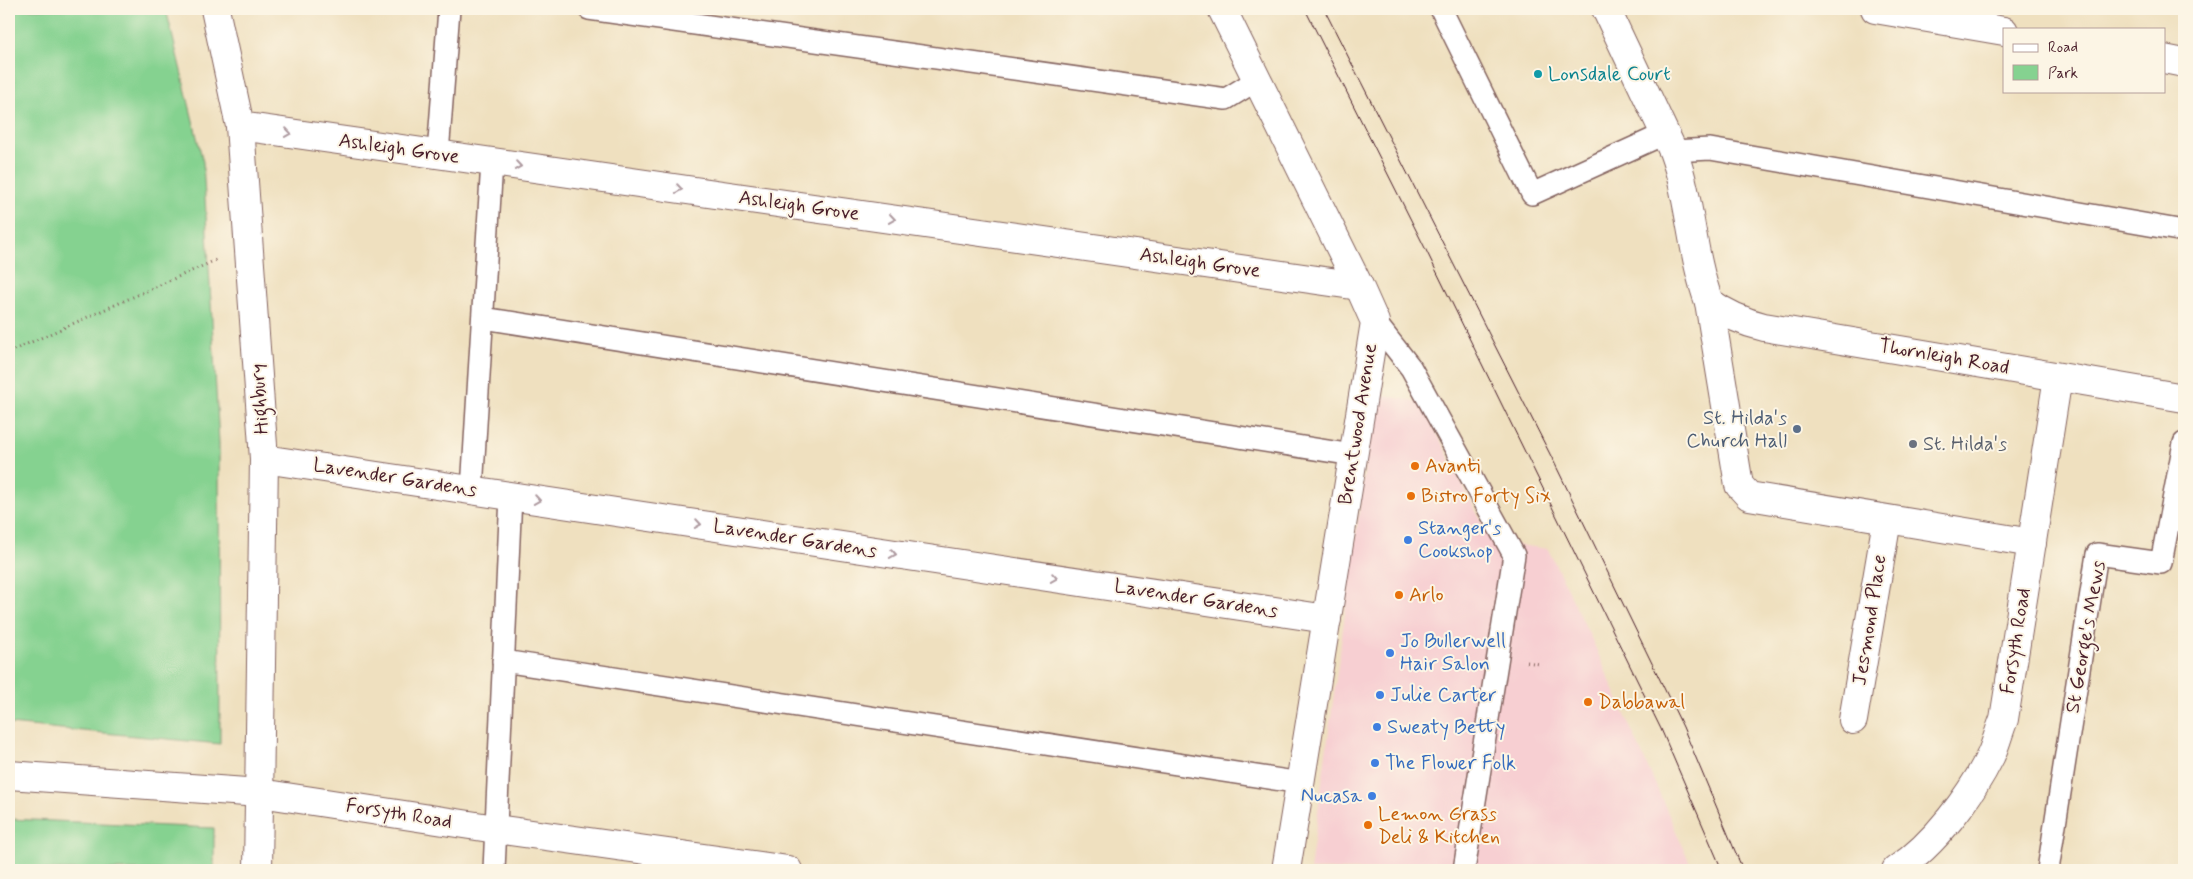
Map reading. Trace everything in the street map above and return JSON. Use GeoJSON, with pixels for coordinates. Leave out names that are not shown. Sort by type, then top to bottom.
{"type":"FeatureCollection","features":[{"type":"Feature","properties":{"kind":"street","name":"Highbury"},"geometry":{"type":"LineString","coordinates":[[215,9],[240,126],[264,459],[258,870]]}},
{"type":"Feature","properties":{"kind":"street","name":"Brentwood Avenue"},"geometry":{"type":"LineString","coordinates":[[1222,9],[1375,322],[1286,870]]}},
{"type":"Feature","properties":{"kind":"street"},"geometry":{"type":"LineString","coordinates":[[1606,9],[1669,142],[1681,173],[1702,281],[1709,302],[1738,485],[1749,496],[2032,543]]}},
{"type":"Feature","properties":{"kind":"street"},"geometry":{"type":"LineString","coordinates":[[1875,9],[2003,31]]}},
{"type":"Feature","properties":{"kind":"street"},"geometry":{"type":"LineString","coordinates":[[2166,59],[2184,63]]}},
{"type":"Feature","properties":{"kind":"street","name":"Ashleigh Grove"},"geometry":{"type":"LineString","coordinates":[[240,126],[1359,286]]}},
{"type":"Feature","properties":{"kind":"street","name":"Thornleigh Road"},"geometry":{"type":"LineString","coordinates":[[1709,302],[1726,315],[1746,323],[1764,327],[2184,398]]}},
{"type":"Feature","properties":{"kind":"street","name":"Forsyth Road"},"geometry":{"type":"LineString","coordinates":[[1896,870],[1906,864],[1943,827],[1970,790],[1991,755],[2004,719],[2058,377]]}},
{"type":"Feature","properties":{"kind":"street","name":"Lavender Gardens"},"geometry":{"type":"LineString","coordinates":[[264,459],[1327,619]]}},
{"type":"Feature","properties":{"kind":"street","name":"Jesmond Place"},"geometry":{"type":"LineString","coordinates":[[1854,720],[1887,520]]}},
{"type":"Feature","properties":{"kind":"street","name":"Forsyth Road"},"geometry":{"type":"LineString","coordinates":[[9,775],[260,792],[496,829],[788,870]]}},
{"type":"Feature","properties":{"kind":"lane"},"geometry":{"type":"LineString","coordinates":[[438,154],[449,9]]}},
{"type":"Feature","properties":{"kind":"lane"},"geometry":{"type":"LineString","coordinates":[[589,9],[1226,99],[1257,80]]}},
{"type":"Feature","properties":{"kind":"lane"},"geometry":{"type":"LineString","coordinates":[[1441,9],[1532,194],[1669,142],[2184,231]]}},
{"type":"Feature","properties":{"kind":"lane"},"geometry":{"type":"LineString","coordinates":[[472,490],[492,162]]}},
{"type":"Feature","properties":{"kind":"lane"},"geometry":{"type":"LineString","coordinates":[[483,318],[1353,455]]}},
{"type":"Feature","properties":{"kind":"lane"},"geometry":{"type":"LineString","coordinates":[[1375,322],[1411,368],[1514,556],[1464,870]]}},
{"type":"Feature","properties":{"kind":"lane","name":"St George's Mews"},"geometry":{"type":"LineString","coordinates":[[2048,870],[2097,554],[2161,563],[2184,443]]}},
{"type":"Feature","properties":{"kind":"lane"},"geometry":{"type":"LineString","coordinates":[[494,870],[511,496]]}},
{"type":"Feature","properties":{"kind":"lane"},"geometry":{"type":"LineString","coordinates":[[504,661],[1301,783]]}},
{"type":"Feature","properties":{"kind":"path"},"geometry":{"type":"LineString","coordinates":[[9,352],[228,255],[249,255]]}},
{"type":"Feature","properties":{"kind":"shaded area"},"geometry":{"type":"Polygon","coordinates":[[[1375,394],[1421,402],[1491,541],[1548,549],[1593,642],[1693,870],[1310,870],[1375,394]]]}},
{"type":"Feature","properties":{"kind":"green space"},"geometry":{"type":"Polygon","coordinates":[[[9,9],[166,9],[203,162],[219,443],[220,744],[9,724],[9,9]]]}},
{"type":"Feature","properties":{"kind":"green space"},"geometry":{"type":"Polygon","coordinates":[[[9,819],[214,828],[214,870],[9,870],[9,819]]]}},
{"type":"Feature","properties":{"kind":"tram line"},"geometry":{"type":"LineString","coordinates":[[1305,9],[1424,246],[1661,729],[1722,870]]}},
{"type":"Feature","properties":{"kind":"tram line"},"geometry":{"type":"LineString","coordinates":[[1324,9],[1555,464],[1683,727],[1743,870]]}},
{"type":"Feature","properties":{"kind":"place","name":"Lonsdale Court"},"geometry":{"type":"Point","coordinates":[1538,74]}},
{"type":"Feature","properties":{"kind":"place","name":"St. Hilda's Church Hall"},"geometry":{"type":"Point","coordinates":[1797,429]}},
{"type":"Feature","properties":{"kind":"place","name":"St. Hilda's"},"geometry":{"type":"Point","coordinates":[1913,444]}},
{"type":"Feature","properties":{"kind":"place","name":"Avanti"},"geometry":{"type":"Point","coordinates":[1415,466]}},
{"type":"Feature","properties":{"kind":"place","name":"Bistro Forty Six"},"geometry":{"type":"Point","coordinates":[1411,496]}},
{"type":"Feature","properties":{"kind":"place","name":"Stanger's Cookshop"},"geometry":{"type":"Point","coordinates":[1408,540]}},
{"type":"Feature","properties":{"kind":"place","name":"Arlo"},"geometry":{"type":"Point","coordinates":[1399,595]}},
{"type":"Feature","properties":{"kind":"place","name":"Jo Bullerwell Hair Salon"},"geometry":{"type":"Point","coordinates":[1390,653]}},
{"type":"Feature","properties":{"kind":"place","name":"Julie Carter"},"geometry":{"type":"Point","coordinates":[1380,695]}},
{"type":"Feature","properties":{"kind":"place","name":"Dabbawal"},"geometry":{"type":"Point","coordinates":[1588,702]}},
{"type":"Feature","properties":{"kind":"place","name":"Sweaty Betty"},"geometry":{"type":"Point","coordinates":[1377,727]}},
{"type":"Feature","properties":{"kind":"place","name":"The Flower Folk"},"geometry":{"type":"Point","coordinates":[1375,763]}},
{"type":"Feature","properties":{"kind":"place","name":"Nucasa"},"geometry":{"type":"Point","coordinates":[1372,796]}},
{"type":"Feature","properties":{"kind":"place","name":"Lemon Grass Deli & Kitchen"},"geometry":{"type":"Point","coordinates":[1368,825]}}]}
